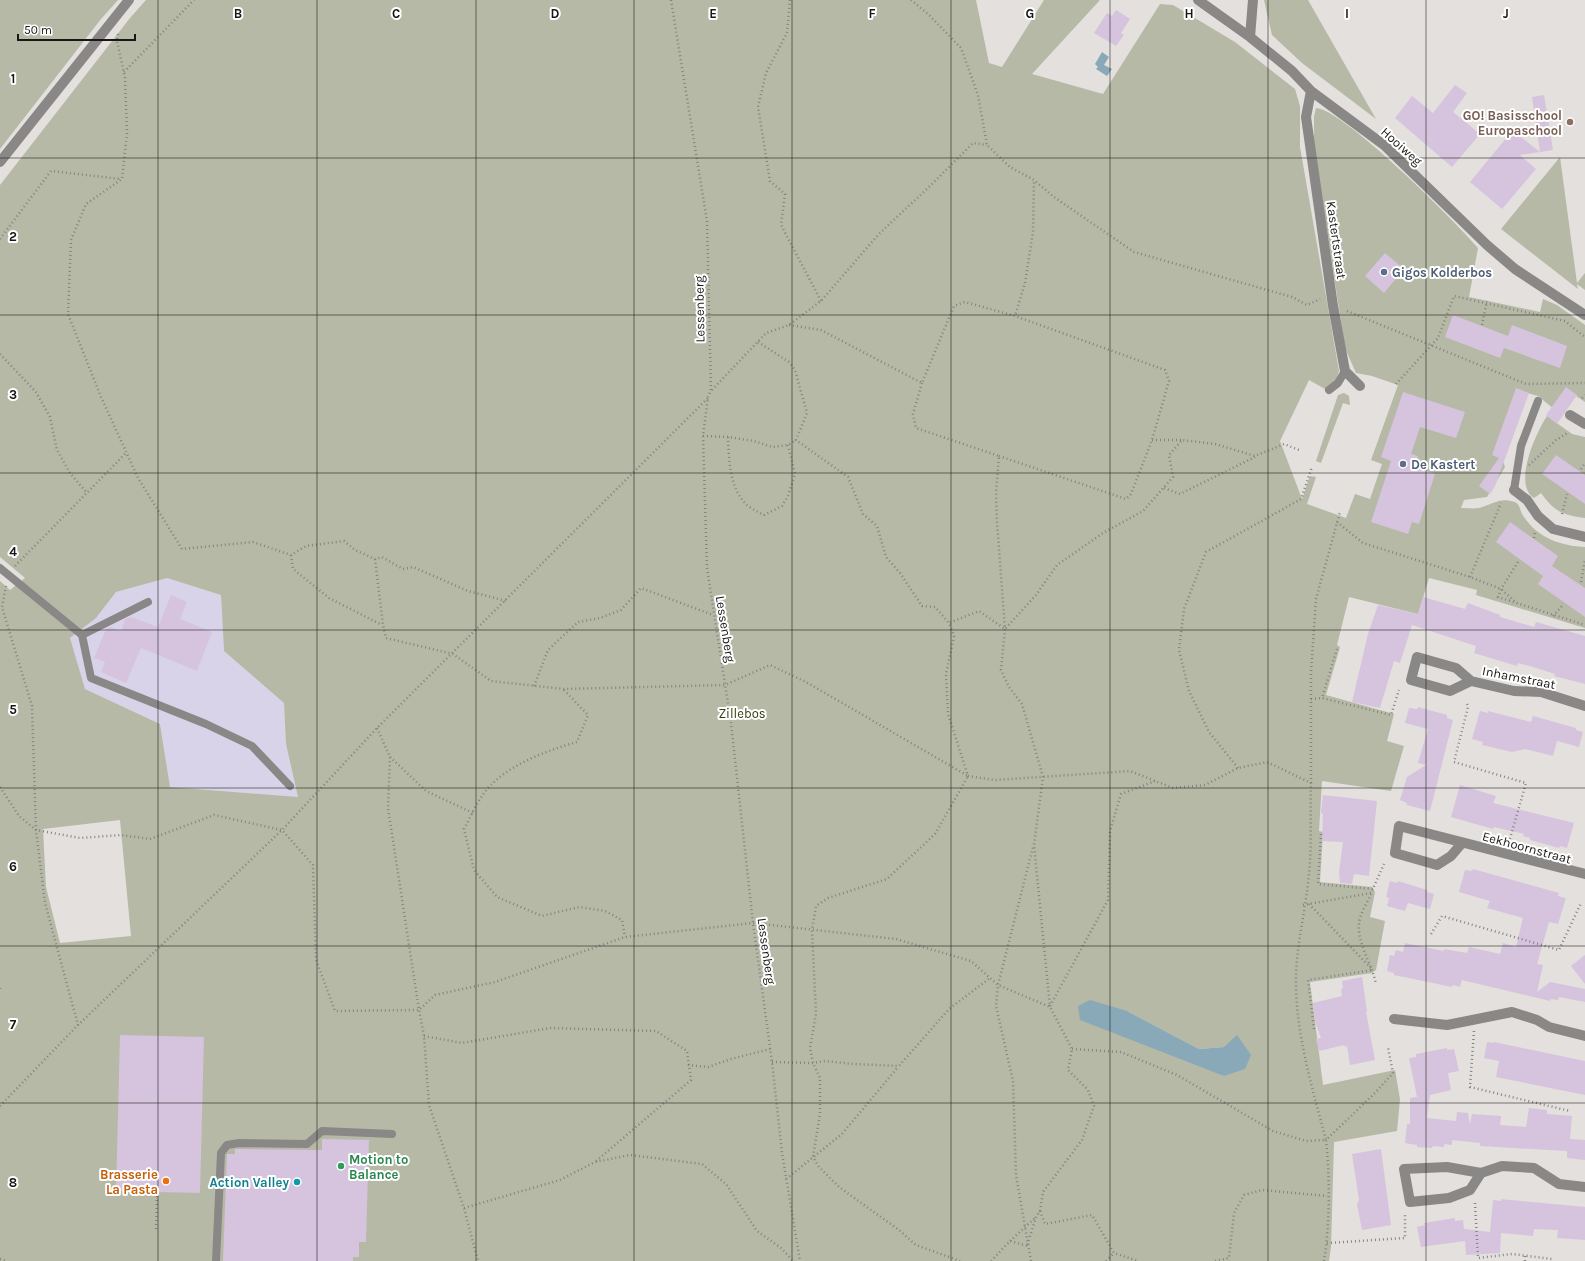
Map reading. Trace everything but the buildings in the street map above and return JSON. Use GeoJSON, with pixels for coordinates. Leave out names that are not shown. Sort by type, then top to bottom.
{"type":"FeatureCollection","features":[{"type":"Feature","properties":{"kind":"street"},"geometry":{"type":"LineString","coordinates":[[0,162],[129,0]]}},
{"type":"Feature","properties":{"kind":"street","name":"Hooiweg"},"geometry":{"type":"LineString","coordinates":[[1198,0],[1250,37],[1292,72],[1311,91],[1384,145],[1487,245],[1515,269],[1585,315]]}},
{"type":"Feature","properties":{"kind":"street"},"geometry":{"type":"LineString","coordinates":[[1250,37],[1253,0]]}},
{"type":"Feature","properties":{"kind":"street","name":"Kastertstraat"},"geometry":{"type":"LineString","coordinates":[[1311,91],[1306,117],[1333,306],[1345,372]]}},
{"type":"Feature","properties":{"kind":"street"},"geometry":{"type":"LineString","coordinates":[[1345,372],[1360,386]]}},
{"type":"Feature","properties":{"kind":"street"},"geometry":{"type":"LineString","coordinates":[[1570,415],[1585,424]]}},
{"type":"Feature","properties":{"kind":"street"},"geometry":{"type":"LineString","coordinates":[[1514,490],[1527,500],[1538,516],[1552,529],[1585,537]]}},
{"type":"Feature","properties":{"kind":"street","name":"Inhamstraat"},"geometry":{"type":"LineString","coordinates":[[1471,681],[1450,691],[1411,680],[1417,657],[1456,668],[1471,681],[1514,692],[1541,692],[1585,706]]}},
{"type":"Feature","properties":{"kind":"street","name":"Eekhoornstraat"},"geometry":{"type":"LineString","coordinates":[[1462,843],[1451,856],[1437,864],[1395,853],[1399,826],[1585,874]]}},
{"type":"Feature","properties":{"kind":"street"},"geometry":{"type":"LineString","coordinates":[[1394,1019],[1447,1025],[1512,1012],[1537,1020],[1549,1027],[1585,1036]]}},
{"type":"Feature","properties":{"kind":"street"},"geometry":{"type":"LineString","coordinates":[[1481,1173],[1470,1190],[1448,1198],[1410,1202],[1404,1169],[1447,1167],[1481,1173],[1502,1166],[1534,1168],[1559,1184],[1585,1187]]}},
{"type":"Feature","properties":{"kind":"lane"},"geometry":{"type":"LineString","coordinates":[[1329,390],[1338,383],[1345,372]]}},
{"type":"Feature","properties":{"kind":"lane"},"geometry":{"type":"LineString","coordinates":[[1514,490],[1521,446],[1538,401]]}},
{"type":"Feature","properties":{"kind":"lane"},"geometry":{"type":"LineString","coordinates":[[0,568],[82,634],[91,678],[206,724],[252,746],[290,786]]}},
{"type":"Feature","properties":{"kind":"lane"},"geometry":{"type":"LineString","coordinates":[[82,634],[148,602]]}},
{"type":"Feature","properties":{"kind":"lane"},"geometry":{"type":"LineString","coordinates":[[216,1261],[221,1153],[227,1145],[239,1143],[307,1144],[322,1131],[392,1134]]}},
{"type":"Feature","properties":{"kind":"path"},"geometry":{"type":"LineString","coordinates":[[124,72],[194,0]]}},
{"type":"Feature","properties":{"kind":"path","name":"Lessenberg"},"geometry":{"type":"LineString","coordinates":[[671,0],[707,221],[711,390],[708,397],[704,436],[707,568],[713,615],[725,685],[753,923],[786,1179],[800,1261]]}},
{"type":"Feature","properties":{"kind":"path"},"geometry":{"type":"LineString","coordinates":[[790,0],[787,32],[766,73],[758,107],[770,181],[785,194],[781,225],[821,301]]}},
{"type":"Feature","properties":{"kind":"path"},"geometry":{"type":"LineString","coordinates":[[912,0],[961,48],[978,95],[987,145]]}},
{"type":"Feature","properties":{"kind":"path"},"geometry":{"type":"LineString","coordinates":[[118,33],[117,41],[124,72],[127,133],[122,179],[86,204],[71,240],[68,314],[101,397],[138,478],[182,548],[253,542],[291,555],[306,546],[344,541],[354,550],[375,559],[382,557],[402,568],[414,567],[468,591],[506,601]]}},
{"type":"Feature","properties":{"kind":"path"},"geometry":{"type":"LineString","coordinates":[[711,390],[766,333],[789,325],[821,301],[878,235],[973,143],[987,145],[1010,167],[1034,180],[1054,197],[1134,252],[1292,297],[1307,305],[1332,293]]}},
{"type":"Feature","properties":{"kind":"path"},"geometry":{"type":"LineString","coordinates":[[0,239],[51,171],[122,179]]}},
{"type":"Feature","properties":{"kind":"path"},"geometry":{"type":"LineString","coordinates":[[1015,316],[1025,283],[1033,232],[1034,180]]}},
{"type":"Feature","properties":{"kind":"path"},"geometry":{"type":"LineString","coordinates":[[1396,384],[1438,338],[1454,296],[1565,321],[1585,337]]}},
{"type":"Feature","properties":{"kind":"path"},"geometry":{"type":"LineString","coordinates":[[965,302],[1015,316],[1165,370],[1169,381],[1152,440],[1131,494],[1126,499],[916,428],[913,414],[922,383],[954,306],[965,302]]}},
{"type":"Feature","properties":{"kind":"path"},"geometry":{"type":"LineString","coordinates":[[1482,324],[1487,303]]}},
{"type":"Feature","properties":{"kind":"path"},"geometry":{"type":"LineString","coordinates":[[1333,306],[1526,384],[1585,383]]}},
{"type":"Feature","properties":{"kind":"path"},"geometry":{"type":"LineString","coordinates":[[789,325],[821,330],[922,383]]}},
{"type":"Feature","properties":{"kind":"path"},"geometry":{"type":"LineString","coordinates":[[704,436],[728,437],[754,441],[772,447],[788,445],[796,440],[807,412],[795,370],[789,362],[758,342]]}},
{"type":"Feature","properties":{"kind":"path"},"geometry":{"type":"LineString","coordinates":[[0,354],[36,392],[50,417],[57,450],[70,473],[87,493]]}},
{"type":"Feature","properties":{"kind":"path"},"geometry":{"type":"LineString","coordinates":[[1582,398],[1585,395]]}},
{"type":"Feature","properties":{"kind":"path"},"geometry":{"type":"LineString","coordinates":[[0,1106],[78,1025],[282,830],[377,728],[506,601],[708,397]]}},
{"type":"Feature","properties":{"kind":"path"},"geometry":{"type":"LineString","coordinates":[[1526,468],[1556,440],[1569,432]]}},
{"type":"Feature","properties":{"kind":"path"},"geometry":{"type":"LineString","coordinates":[[728,437],[729,468],[737,492],[748,506],[764,515],[782,506],[795,474],[788,445]]}},
{"type":"Feature","properties":{"kind":"path"},"geometry":{"type":"LineString","coordinates":[[796,440],[848,477],[863,514],[877,526],[886,557],[900,573],[922,606],[935,607],[949,623],[954,636],[946,674],[948,714],[968,776],[935,834],[887,879],[828,898],[816,906],[812,930],[816,1014],[810,1048],[813,1063],[820,1078],[820,1114],[813,1157],[819,1167],[839,1188],[899,1230],[916,1244],[960,1261]]}},
{"type":"Feature","properties":{"kind":"path"},"geometry":{"type":"LineString","coordinates":[[1152,440],[1182,440],[1215,444],[1255,456]]}},
{"type":"Feature","properties":{"kind":"path"},"geometry":{"type":"LineString","coordinates":[[1005,629],[1036,595],[1057,565],[1103,533],[1143,511],[1173,477],[1169,455],[1182,440]]}},
{"type":"Feature","properties":{"kind":"path"},"geometry":{"type":"LineString","coordinates":[[1164,488],[1180,494],[1255,456],[1284,444],[1299,450]]}},
{"type":"Feature","properties":{"kind":"path"},"geometry":{"type":"LineString","coordinates":[[78,1025],[45,903],[36,830],[32,706],[2,607],[7,574],[126,453]]}},
{"type":"Feature","properties":{"kind":"path"},"geometry":{"type":"LineString","coordinates":[[999,456],[996,493],[997,522],[1005,629],[1001,670],[1009,687],[1022,704],[1043,777],[1034,845],[998,986],[996,1006],[1013,1081],[1016,1175],[1027,1246],[1031,1261]]}},
{"type":"Feature","properties":{"kind":"path"},"geometry":{"type":"LineString","coordinates":[[1581,469],[1585,463]]}},
{"type":"Feature","properties":{"kind":"path"},"geometry":{"type":"LineString","coordinates":[[1238,768],[1209,732],[1189,691],[1179,650],[1184,609],[1206,552],[1301,499],[1312,467]]}},
{"type":"Feature","properties":{"kind":"path"},"geometry":{"type":"LineString","coordinates":[[1562,514],[1567,494]]}},
{"type":"Feature","properties":{"kind":"path"},"geometry":{"type":"LineString","coordinates":[[1470,577],[1501,503]]}},
{"type":"Feature","properties":{"kind":"path"},"geometry":{"type":"LineString","coordinates":[[1324,1261],[1327,1243],[1328,1159],[1326,1140],[1309,1074],[1301,1033],[1296,977],[1303,905],[1309,874],[1311,672],[1316,599],[1340,512]]}},
{"type":"Feature","properties":{"kind":"path"},"geometry":{"type":"LineString","coordinates":[[1337,522],[1363,543],[1470,577],[1501,589],[1519,605]]}},
{"type":"Feature","properties":{"kind":"path"},"geometry":{"type":"LineString","coordinates":[[1534,538],[1535,531]]}},
{"type":"Feature","properties":{"kind":"path"},"geometry":{"type":"LineString","coordinates":[[291,555],[293,569],[329,598],[383,625]]}},
{"type":"Feature","properties":{"kind":"path"},"geometry":{"type":"LineString","coordinates":[[375,559],[386,638],[452,654],[491,681],[564,690],[725,685],[770,665],[806,682],[968,776],[994,780],[1130,771],[1173,788],[1205,785],[1238,768],[1267,762],[1311,783]]}},
{"type":"Feature","properties":{"kind":"path"},"geometry":{"type":"LineString","coordinates":[[1581,582],[1585,560]]}},
{"type":"Feature","properties":{"kind":"path"},"geometry":{"type":"LineString","coordinates":[[1518,562],[1501,589],[1498,597],[1553,616],[1585,625]]}},
{"type":"Feature","properties":{"kind":"path"},"geometry":{"type":"LineString","coordinates":[[534,686],[548,650],[578,622],[600,618],[621,610],[641,588],[713,615]]}},
{"type":"Feature","properties":{"kind":"path"},"geometry":{"type":"LineString","coordinates":[[1553,616],[1562,606]]}},
{"type":"Feature","properties":{"kind":"path"},"geometry":{"type":"LineString","coordinates":[[949,623],[978,611],[1005,629]]}},
{"type":"Feature","properties":{"kind":"path"},"geometry":{"type":"LineString","coordinates":[[1322,698],[1337,650]]}},
{"type":"Feature","properties":{"kind":"path"},"geometry":{"type":"LineString","coordinates":[[564,690],[588,715],[577,742],[549,750],[509,770],[482,795],[464,829],[474,870],[497,897],[542,916],[579,907],[605,910],[622,920],[624,937]]}},
{"type":"Feature","properties":{"kind":"path"},"geometry":{"type":"LineString","coordinates":[[1311,699],[1322,698],[1391,715],[1399,690]]}},
{"type":"Feature","properties":{"kind":"path"},"geometry":{"type":"LineString","coordinates":[[1467,704],[1468,707],[1454,762],[1526,783],[1507,846]]}},
{"type":"Feature","properties":{"kind":"path"},"geometry":{"type":"LineString","coordinates":[[377,728],[390,757],[426,791],[473,813]]}},
{"type":"Feature","properties":{"kind":"path"},"geometry":{"type":"LineString","coordinates":[[390,757],[388,808],[418,1010],[424,1036],[429,1105],[464,1208],[478,1261]]}},
{"type":"Feature","properties":{"kind":"path"},"geometry":{"type":"LineString","coordinates":[[1050,1007],[1108,900],[1110,831],[1121,794],[1155,781]]}},
{"type":"Feature","properties":{"kind":"path"},"geometry":{"type":"LineString","coordinates":[[0,787],[19,816],[36,830],[80,838],[121,835],[150,839],[214,815],[282,830],[313,865],[316,960],[335,1011],[418,1010],[435,995],[495,982],[624,937],[753,923],[896,939],[971,961],[998,986],[1050,1007]]}},
{"type":"Feature","properties":{"kind":"path"},"geometry":{"type":"LineString","coordinates":[[1321,834],[1318,884],[1373,889]]}},
{"type":"Feature","properties":{"kind":"path"},"geometry":{"type":"LineString","coordinates":[[991,1261],[1036,1217],[1040,1211],[1043,1192],[1082,1140],[1094,1106],[1088,1090],[1068,1070],[1072,1049],[1050,1007],[1034,845]]}},
{"type":"Feature","properties":{"kind":"path"},"geometry":{"type":"LineString","coordinates":[[1376,984],[1373,970],[1361,941],[1359,923],[1384,864]]}},
{"type":"Feature","properties":{"kind":"path"},"geometry":{"type":"LineString","coordinates":[[1303,905],[1371,893]]}},
{"type":"Feature","properties":{"kind":"path"},"geometry":{"type":"LineString","coordinates":[[1431,934],[1442,916],[1559,950],[1582,903]]}},
{"type":"Feature","properties":{"kind":"path"},"geometry":{"type":"LineString","coordinates":[[1309,904],[1373,970]]}},
{"type":"Feature","properties":{"kind":"path"},"geometry":{"type":"LineString","coordinates":[[1314,1029],[1308,980],[1373,970]]}},
{"type":"Feature","properties":{"kind":"path"},"geometry":{"type":"LineString","coordinates":[[786,1179],[842,1134],[949,1009],[990,978]]}},
{"type":"Feature","properties":{"kind":"path"},"geometry":{"type":"LineString","coordinates":[[424,1036],[462,1043],[550,1028],[656,1031],[687,1051],[688,1065],[692,1080],[594,1162],[560,1180],[464,1208]]}},
{"type":"Feature","properties":{"kind":"path"},"geometry":{"type":"LineString","coordinates":[[1474,1031],[1470,1088],[1570,1111]]}},
{"type":"Feature","properties":{"kind":"path"},"geometry":{"type":"LineString","coordinates":[[1072,1049],[1121,1052],[1177,1075],[1274,1130],[1306,1141],[1326,1140],[1375,1093],[1393,1073],[1388,1048]]}},
{"type":"Feature","properties":{"kind":"path"},"geometry":{"type":"LineString","coordinates":[[688,1065],[708,1067],[731,1059],[770,1050]]}},
{"type":"Feature","properties":{"kind":"path"},"geometry":{"type":"LineString","coordinates":[[772,1062],[813,1063],[825,1061],[899,1066]]}},
{"type":"Feature","properties":{"kind":"path"},"geometry":{"type":"LineString","coordinates":[[594,1162],[630,1155],[702,1164],[726,1184],[757,1231],[781,1248],[793,1261]]}},
{"type":"Feature","properties":{"kind":"path"},"geometry":{"type":"LineString","coordinates":[[1215,1261],[1229,1259],[1234,1213],[1244,1194],[1262,1190],[1327,1196]]}},
{"type":"Feature","properties":{"kind":"path"},"geometry":{"type":"LineString","coordinates":[[156,1229],[157,1194]]}},
{"type":"Feature","properties":{"kind":"path"},"geometry":{"type":"LineString","coordinates":[[1475,1204],[1478,1258],[1512,1254],[1552,1259]]}},
{"type":"Feature","properties":{"kind":"path"},"geometry":{"type":"LineString","coordinates":[[1040,1211],[1045,1224],[1092,1215],[1114,1253],[1138,1261]]}},
{"type":"Feature","properties":{"kind":"path"},"geometry":{"type":"LineString","coordinates":[[1327,1243],[1405,1238],[1405,1214]]}},
{"type":"Feature","properties":{"kind":"path"},"geometry":{"type":"LineString","coordinates":[[1027,1246],[1036,1217]]}},
{"type":"Feature","properties":{"kind":"path"},"geometry":{"type":"LineString","coordinates":[[1010,1241],[1027,1246]]}},
{"type":"Feature","properties":{"kind":"path"},"geometry":{"type":"LineString","coordinates":[[1106,1261],[1114,1253]]}},
{"type":"Feature","properties":{"kind":"path"},"geometry":{"type":"LineString","coordinates":[[1525,1256],[1525,1261]]}},
{"type":"Feature","properties":{"kind":"path"},"geometry":{"type":"LineString","coordinates":[[0,1259],[7,1261]]}},
{"type":"Feature","properties":{"kind":"shaded area"},"geometry":{"type":"Polygon","coordinates":[[[167,578],[221,595],[224,651],[284,703],[286,744],[298,797],[170,787],[160,724],[85,689],[70,638],[96,618],[116,592],[167,578]]]}},
{"type":"Feature","properties":{"kind":"green space"},"geometry":{"type":"Polygon","coordinates":[[[0,0],[118,0],[101,19],[0,149],[0,0]]]}},
{"type":"Feature","properties":{"kind":"green space","name":"Zillebos"},"geometry":{"type":"Polygon","coordinates":[[[146,0],[976,0],[989,63],[1002,67],[1044,0],[1100,0],[1032,74],[1103,94],[1160,4],[1173,5],[1235,42],[1295,89],[1300,106],[1300,147],[1339,371],[1336,380],[1325,389],[1309,380],[1280,441],[1302,499],[1310,476],[1316,477],[1307,504],[1346,518],[1355,494],[1370,499],[1382,464],[1371,460],[1398,385],[1372,376],[1356,373],[1345,348],[1314,144],[1314,117],[1316,108],[1330,113],[1373,146],[1447,215],[1478,248],[1469,297],[1540,312],[1543,299],[1557,305],[1585,325],[1585,402],[1566,389],[1554,409],[1538,396],[1517,390],[1499,450],[1505,467],[1487,497],[1464,500],[1461,508],[1479,508],[1505,500],[1515,502],[1530,524],[1543,535],[1559,543],[1585,547],[1585,628],[1476,595],[1477,590],[1429,578],[1418,614],[1349,597],[1337,645],[1340,647],[1326,695],[1394,714],[1387,741],[1404,746],[1391,791],[1322,781],[1319,831],[1323,832],[1320,882],[1372,887],[1375,892],[1370,917],[1385,921],[1376,970],[1372,973],[1310,982],[1323,1085],[1395,1070],[1400,1099],[1397,1131],[1334,1142],[1331,1247],[1329,1261],[0,1261],[0,581],[10,590],[25,578],[0,557],[0,185],[130,18],[146,0]],[[167,578],[116,592],[96,618],[70,638],[85,689],[160,724],[170,787],[298,797],[286,744],[284,703],[224,651],[221,595],[167,578]],[[120,820],[43,829],[46,887],[60,943],[131,936],[120,820]],[[1127,1011],[1224,1076],[1224,1047],[1199,1049],[1127,1011]]]}},
{"type":"Feature","properties":{"kind":"green space"},"geometry":{"type":"Polygon","coordinates":[[[1264,0],[1308,0],[1376,119],[1302,63],[1272,35],[1264,0]]]}},
{"type":"Feature","properties":{"kind":"green space"},"geometry":{"type":"Polygon","coordinates":[[[1560,157],[1577,283],[1585,273],[1585,290],[1577,284],[1578,289],[1501,229],[1560,157]]]}},
{"type":"Feature","properties":{"kind":"green space"},"geometry":{"type":"Polygon","coordinates":[[[1344,393],[1349,396],[1350,405],[1343,403],[1321,463],[1316,461],[1338,395],[1344,393]]]}},
{"type":"Feature","properties":{"kind":"green space"},"geometry":{"type":"Polygon","coordinates":[[[1547,416],[1572,434],[1585,437],[1585,518],[1570,516],[1560,512],[1541,493],[1534,498],[1528,491],[1525,481],[1528,457],[1547,416]]]}},
{"type":"Feature","properties":{"kind":"water"},"geometry":{"type":"Polygon","coordinates":[[[1102,52],[1109,57],[1104,65],[1112,69],[1107,76],[1096,69],[1098,67],[1095,64],[1102,52]]]}},
{"type":"Feature","properties":{"kind":"water"},"geometry":{"type":"Polygon","coordinates":[[[1090,1000],[1127,1011],[1199,1049],[1224,1047],[1237,1035],[1251,1055],[1245,1069],[1224,1076],[1080,1020],[1078,1006],[1090,1000]]]}},
{"type":"Feature","properties":{"kind":"place","name":"GO! Basisschool Europaschool"},"geometry":{"type":"Point","coordinates":[1570,122]}},
{"type":"Feature","properties":{"kind":"place","name":"Gigos Kolderbos"},"geometry":{"type":"Point","coordinates":[1384,272]}},
{"type":"Feature","properties":{"kind":"place","name":"De Kastert"},"geometry":{"type":"Point","coordinates":[1403,464]}},
{"type":"Feature","properties":{"kind":"place","name":"Motion to Balance"},"geometry":{"type":"Point","coordinates":[341,1166]}},
{"type":"Feature","properties":{"kind":"place","name":"Brasserie La Pasta"},"geometry":{"type":"Point","coordinates":[166,1181]}},
{"type":"Feature","properties":{"kind":"place","name":"Action Valley"},"geometry":{"type":"Point","coordinates":[297,1182]}}]}
